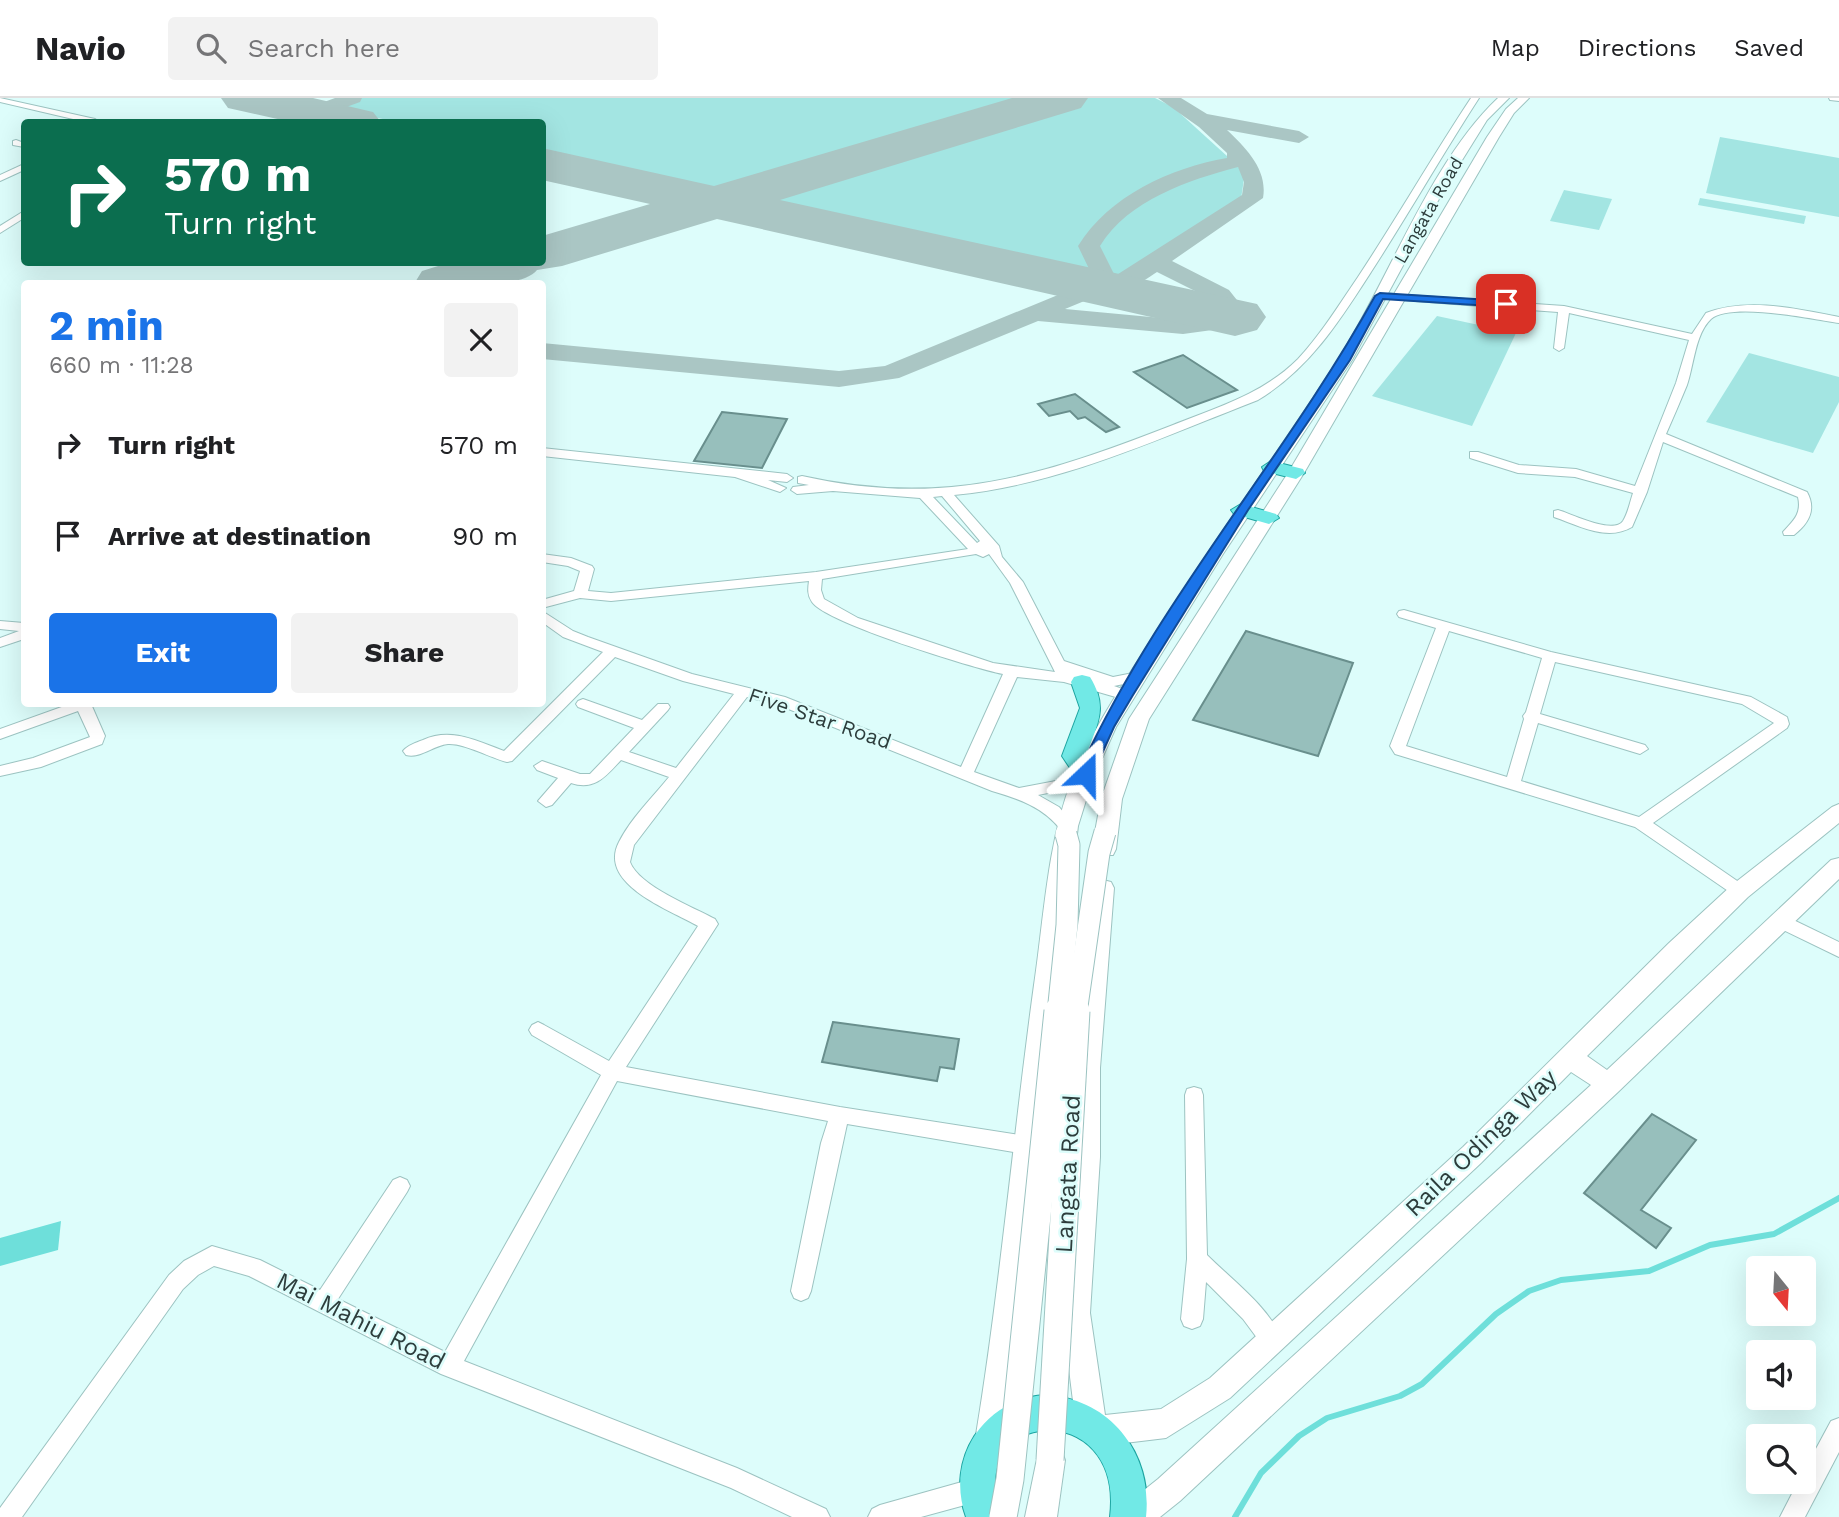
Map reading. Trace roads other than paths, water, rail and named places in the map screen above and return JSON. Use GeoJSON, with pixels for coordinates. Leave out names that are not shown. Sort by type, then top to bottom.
{"type":"FeatureCollection","features":[{"type":"Feature","properties":{"kind":"main road","name":"Langata Road"},"geometry":{"type":"LineString","coordinates":[[1041,1517],[1051,1460],[1077,994],[1096,865],[1123,764],[1139,719],[1296,474],[1390,297],[1440,186],[1483,118],[1504,98]]}},
{"type":"Feature","properties":{"kind":"main road","name":"Langata Road"},"geometry":{"type":"LineString","coordinates":[[990,1441],[1006,1345],[1026,1145],[1066,830],[1084,777],[1106,727],[1241,510],[1390,297],[1510,111],[1524,98]]}},
{"type":"Feature","properties":{"kind":"main road"},"geometry":{"type":"LineString","coordinates":[[1271,467],[1296,474]]}},
{"type":"Feature","properties":{"kind":"main road"},"geometry":{"type":"LineString","coordinates":[[1241,510],[1269,518]]}},
{"type":"Feature","properties":{"kind":"main road"},"geometry":{"type":"LineString","coordinates":[[1068,674],[1091,709],[1074,756],[1084,777]]}},
{"type":"Feature","properties":{"kind":"main road","name":"Raila Odinga Way"},"geometry":{"type":"LineString","coordinates":[[1095,1428],[1166,1423],[1220,1388],[1472,1155],[1677,949],[1740,891],[1839,812]]}},
{"type":"Feature","properties":{"kind":"main road","name":"Langata Road"},"geometry":{"type":"LineString","coordinates":[[1003,1517],[1011,1466],[1067,925],[1069,845],[1066,830]]}},
{"type":"Feature","properties":{"kind":"main road","name":"Langata Road"},"geometry":{"type":"LineString","coordinates":[[1095,1428],[1079,1350],[1076,1313],[1087,1157],[1088,1068],[1105,869],[1105,832]]}},
{"type":"Feature","properties":{"kind":"main road","name":"Raila Odinga Way"},"geometry":{"type":"LineString","coordinates":[[1135,1517],[1179,1481],[1609,1084],[1839,866]]}},
{"type":"Feature","properties":{"kind":"main road"},"geometry":{"type":"LineString","coordinates":[[1570,1058],[1609,1084]]}},
{"type":"Feature","properties":{"kind":"main road"},"geometry":{"type":"LineString","coordinates":[[980,1504],[979,1464],[990,1441],[1011,1422],[1037,1412],[1065,1413],[1095,1428],[1124,1464],[1129,1483],[1128,1517]]}},
{"type":"Feature","properties":{"kind":"street"},"geometry":{"type":"LineString","coordinates":[[546,452],[736,474],[799,485],[923,494],[1002,484],[1056,469],[1254,398],[1286,377],[1308,357],[1336,318],[1475,98]]}},
{"type":"Feature","properties":{"kind":"street"},"geometry":{"type":"LineString","coordinates":[[1833,98],[1839,99]]}},
{"type":"Feature","properties":{"kind":"street"},"geometry":{"type":"LineString","coordinates":[[0,100],[82,119]]}},
{"type":"Feature","properties":{"kind":"street"},"geometry":{"type":"LineString","coordinates":[[0,178],[21,168]]}},
{"type":"Feature","properties":{"kind":"street"},"geometry":{"type":"LineString","coordinates":[[0,230],[21,216]]}},
{"type":"Feature","properties":{"kind":"street"},"geometry":{"type":"LineString","coordinates":[[1390,297],[1564,309],[1695,338]]}},
{"type":"Feature","properties":{"kind":"street"},"geometry":{"type":"LineString","coordinates":[[1559,348],[1564,309]]}},
{"type":"Feature","properties":{"kind":"street"},"geometry":{"type":"LineString","coordinates":[[1558,514],[1602,528],[1625,528],[1682,383],[1695,338],[1707,318],[1720,312],[1791,311],[1839,320]]}},
{"type":"Feature","properties":{"kind":"street"},"geometry":{"type":"LineString","coordinates":[[1659,436],[1803,495],[1806,501],[1804,517],[1789,532]]}},
{"type":"Feature","properties":{"kind":"street"},"geometry":{"type":"LineString","coordinates":[[1474,455],[1518,469],[1561,470],[1641,492]]}},
{"type":"Feature","properties":{"kind":"street"},"geometry":{"type":"LineString","coordinates":[[962,513],[974,499],[1002,484]]}},
{"type":"Feature","properties":{"kind":"street"},"geometry":{"type":"LineString","coordinates":[[945,492],[982,545]]}},
{"type":"Feature","properties":{"kind":"street"},"geometry":{"type":"LineString","coordinates":[[923,494],[996,558],[1016,582],[1068,674],[1126,695]]}},
{"type":"Feature","properties":{"kind":"street"},"geometry":{"type":"LineString","coordinates":[[546,603],[580,594],[611,597],[816,576],[941,559],[982,545]]}},
{"type":"Feature","properties":{"kind":"street"},"geometry":{"type":"LineString","coordinates":[[546,559],[571,562],[587,569],[580,594]]}},
{"type":"Feature","properties":{"kind":"street"},"geometry":{"type":"LineString","coordinates":[[816,576],[814,590],[818,601],[840,616],[1011,673],[1068,674],[1112,682],[1138,677]]}},
{"type":"Feature","properties":{"kind":"street"},"geometry":{"type":"LineString","coordinates":[[1404,614],[1443,628],[1550,656],[1746,700],[1782,721],[1782,724],[1641,823]]}},
{"type":"Feature","properties":{"kind":"street","name":"Five Star Road"},"geometry":{"type":"LineString","coordinates":[[546,618],[568,634],[613,651],[688,678],[780,700],[998,787],[1021,793],[1054,812],[1066,830]]}},
{"type":"Feature","properties":{"kind":"street"},"geometry":{"type":"LineString","coordinates":[[0,625],[21,627]]}},
{"type":"Feature","properties":{"kind":"street"},"geometry":{"type":"LineString","coordinates":[[1443,628],[1398,746],[1406,754],[1641,823],[1740,891]]}},
{"type":"Feature","properties":{"kind":"street"},"geometry":{"type":"LineString","coordinates":[[0,643],[21,635]]}},
{"type":"Feature","properties":{"kind":"street"},"geometry":{"type":"LineString","coordinates":[[411,751],[433,741],[452,738],[508,757],[613,651]]}},
{"type":"Feature","properties":{"kind":"street"},"geometry":{"type":"LineString","coordinates":[[1512,785],[1530,716],[1550,656]]}},
{"type":"Feature","properties":{"kind":"street"},"geometry":{"type":"LineString","coordinates":[[966,773],[1011,673]]}},
{"type":"Feature","properties":{"kind":"street"},"geometry":{"type":"LineString","coordinates":[[449,1366],[612,1072],[709,924],[638,881],[624,868],[621,855],[627,842],[744,691]]}},
{"type":"Feature","properties":{"kind":"street"},"geometry":{"type":"LineString","coordinates":[[583,704],[645,726]]}},
{"type":"Feature","properties":{"kind":"street"},"geometry":{"type":"LineString","coordinates":[[0,734],[75,707]]}},
{"type":"Feature","properties":{"kind":"street"},"geometry":{"type":"LineString","coordinates":[[0,771],[36,762],[97,740],[98,736],[84,707]]}},
{"type":"Feature","properties":{"kind":"street"},"geometry":{"type":"LineString","coordinates":[[542,765],[586,781],[594,779],[663,707]]}},
{"type":"Feature","properties":{"kind":"street"},"geometry":{"type":"LineString","coordinates":[[1530,716],[1640,749]]}},
{"type":"Feature","properties":{"kind":"street"},"geometry":{"type":"LineString","coordinates":[[619,754],[680,775]]}},
{"type":"Feature","properties":{"kind":"street"},"geometry":{"type":"LineString","coordinates":[[546,801],[569,776]]}},
{"type":"Feature","properties":{"kind":"street"},"geometry":{"type":"LineString","coordinates":[[1021,793],[1084,777]]}},
{"type":"Feature","properties":{"kind":"street"},"geometry":{"type":"LineString","coordinates":[[1781,921],[1839,950]]}},
{"type":"Feature","properties":{"kind":"street"},"geometry":{"type":"LineString","coordinates":[[538,1030],[612,1072],[840,1115],[1026,1145]]}},
{"type":"Feature","properties":{"kind":"street"},"geometry":{"type":"LineString","coordinates":[[1192,1319],[1197,1259],[1194,1095]]}},
{"type":"Feature","properties":{"kind":"street"},"geometry":{"type":"LineString","coordinates":[[801,1291],[831,1143],[840,1115]]}},
{"type":"Feature","properties":{"kind":"street"},"geometry":{"type":"LineString","coordinates":[[323,1303],[400,1186]]}},
{"type":"Feature","properties":{"kind":"street","name":"Mai Mahiu Road"},"geometry":{"type":"LineString","coordinates":[[8,1507],[176,1282],[191,1268],[212,1256],[253,1267],[449,1366],[737,1479],[818,1517]]}},
{"type":"Feature","properties":{"kind":"street"},"geometry":{"type":"LineString","coordinates":[[1197,1259],[1238,1298],[1270,1339]]}},
{"type":"Feature","properties":{"kind":"street"},"geometry":{"type":"LineString","coordinates":[[1792,1517],[1839,1429]]}},
{"type":"Feature","properties":{"kind":"street"},"geometry":{"type":"LineString","coordinates":[[880,1517],[980,1504]]}},
{"type":"Feature","properties":{"kind":"waterway"},"geometry":{"type":"LineString","coordinates":[[1235,1517],[1261,1473],[1299,1436],[1327,1418],[1400,1396],[1422,1384],[1496,1314],[1529,1291],[1561,1280],[1649,1271],[1710,1245],[1774,1234],[1839,1198]]}}]}
